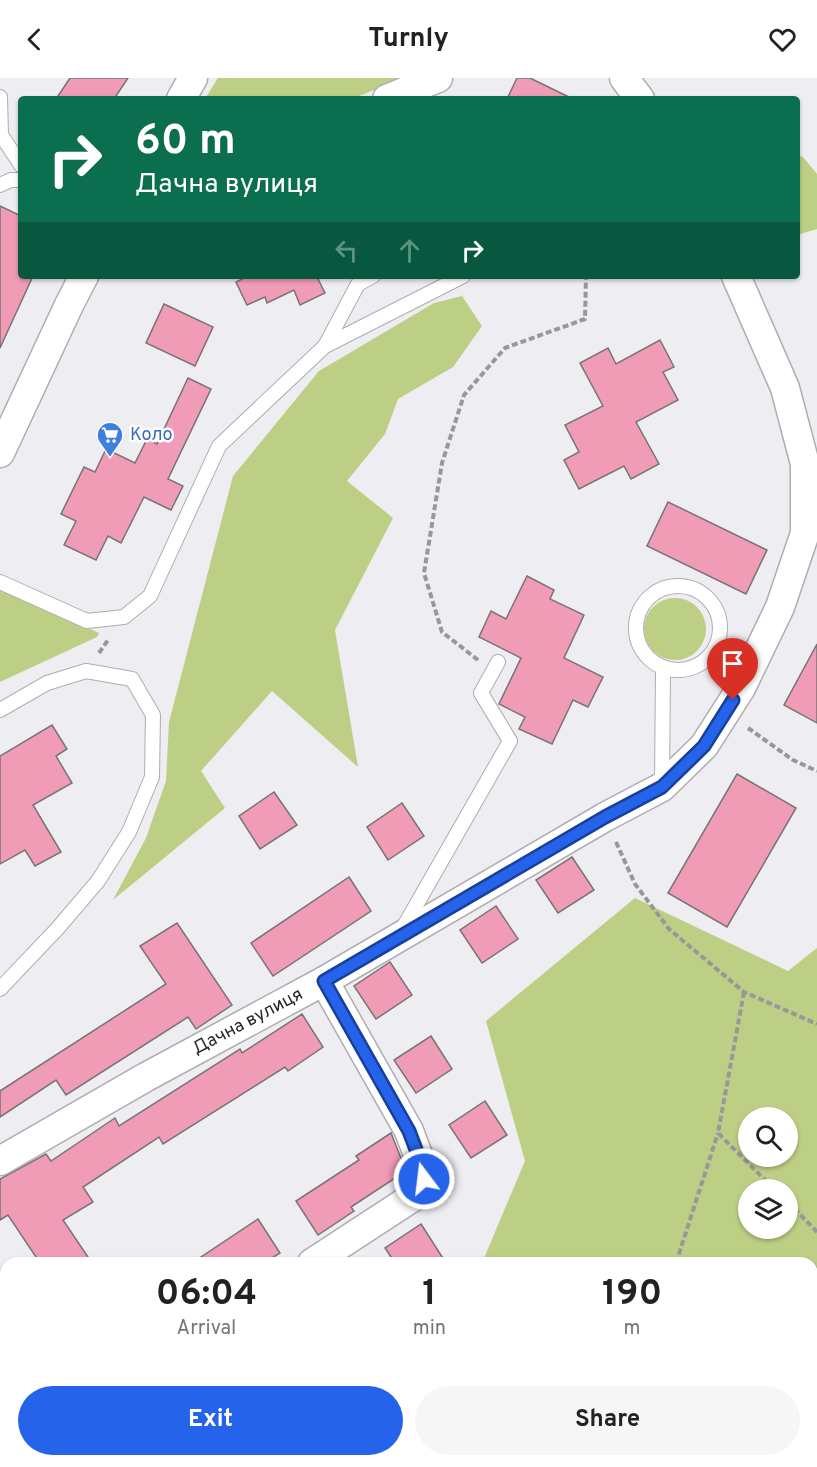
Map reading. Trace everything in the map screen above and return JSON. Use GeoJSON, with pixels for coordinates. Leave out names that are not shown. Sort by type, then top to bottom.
{"type":"FeatureCollection","features":[{"type":"Feature","properties":{"kind":"street"},"geometry":{"type":"LineString","coordinates":[[183,96],[192,78]]}},
{"type":"Feature","properties":{"kind":"street"},"geometry":{"type":"LineString","coordinates":[[402,89],[438,78]]}},
{"type":"Feature","properties":{"kind":"street"},"geometry":{"type":"LineString","coordinates":[[624,78],[638,96]]}},
{"type":"Feature","properties":{"kind":"street"},"geometry":{"type":"LineString","coordinates":[[0,453],[82,279]]}},
{"type":"Feature","properties":{"kind":"street","name":"Дачна вулиця"},"geometry":{"type":"LineString","coordinates":[[0,1161],[146,1077],[324,981],[605,817],[662,787],[704,746],[741,688],[780,607],[804,533],[805,464],[797,431],[785,388],[737,279]]}},
{"type":"Feature","properties":{"kind":"street"},"geometry":{"type":"LineString","coordinates":[[321,1257],[414,1197],[424,1179],[423,1168],[409,1131],[324,981]]}},
{"type":"Feature","properties":{"kind":"lane"},"geometry":{"type":"LineString","coordinates":[[0,97],[1,135],[18,160]]}},
{"type":"Feature","properties":{"kind":"lane"},"geometry":{"type":"LineString","coordinates":[[0,185],[11,180],[18,180]]}},
{"type":"Feature","properties":{"kind":"lane"},"geometry":{"type":"LineString","coordinates":[[326,346],[358,284],[367,279]]}},
{"type":"Feature","properties":{"kind":"lane"},"geometry":{"type":"LineString","coordinates":[[0,582],[87,621],[124,617],[150,596],[219,446],[326,346],[457,279]]}},
{"type":"Feature","properties":{"kind":"lane"},"geometry":{"type":"LineString","coordinates":[[673,585],[687,586],[700,591],[711,600],[718,613],[721,626],[719,640],[713,652],[703,662],[691,668],[677,670],[663,668],[651,661],[642,650],[637,638],[636,623],[639,610],[648,598],[659,590],[673,585]]}},
{"type":"Feature","properties":{"kind":"lane"},"geometry":{"type":"LineString","coordinates":[[398,938],[510,741],[481,693],[495,667]]}},
{"type":"Feature","properties":{"kind":"lane"},"geometry":{"type":"LineString","coordinates":[[662,787],[663,668]]}},
{"type":"Feature","properties":{"kind":"lane"},"geometry":{"type":"LineString","coordinates":[[0,711],[47,683],[86,671],[132,679],[153,715],[152,777],[129,832],[98,881],[57,929],[0,989]]}},
{"type":"Feature","properties":{"kind":"path"},"geometry":{"type":"LineString","coordinates":[[495,667],[442,632],[424,573],[442,463],[464,395],[505,348],[585,319],[586,279]]}},
{"type":"Feature","properties":{"kind":"path"},"geometry":{"type":"LineString","coordinates":[[86,671],[124,617]]}},
{"type":"Feature","properties":{"kind":"path"},"geometry":{"type":"LineString","coordinates":[[725,712],[793,760],[817,771]]}},
{"type":"Feature","properties":{"kind":"path"},"geometry":{"type":"LineString","coordinates":[[605,817],[635,884],[669,929],[744,992],[817,1024]]}},
{"type":"Feature","properties":{"kind":"path"},"geometry":{"type":"LineString","coordinates":[[678,1257],[718,1132],[744,992]]}},
{"type":"Feature","properties":{"kind":"path"},"geometry":{"type":"LineString","coordinates":[[718,1132],[764,1179]]}},
{"type":"Feature","properties":{"kind":"path"},"geometry":{"type":"LineString","coordinates":[[798,1212],[817,1232]]}},
{"type":"Feature","properties":{"kind":"green space"},"geometry":{"type":"Polygon","coordinates":[[[218,78],[397,78],[390,84],[359,96],[207,96],[218,78]]]}},
{"type":"Feature","properties":{"kind":"green space"},"geometry":{"type":"Polygon","coordinates":[[[800,156],[817,174],[817,229],[800,234],[800,156]]]}},
{"type":"Feature","properties":{"kind":"green space"},"geometry":{"type":"Polygon","coordinates":[[[462,296],[482,326],[453,367],[398,399],[385,434],[347,481],[393,518],[335,630],[358,767],[272,691],[201,771],[225,808],[113,900],[146,838],[166,781],[169,722],[233,476],[319,371],[434,303],[462,296]]]}},
{"type":"Feature","properties":{"kind":"green space"},"geometry":{"type":"Polygon","coordinates":[[[0,588],[99,633],[97,637],[0,682],[0,588]]]}},
{"type":"Feature","properties":{"kind":"green space"},"geometry":{"type":"Polygon","coordinates":[[[675,598],[687,600],[697,607],[704,617],[706,629],[704,641],[697,651],[687,658],[675,660],[663,658],[653,651],[646,641],[644,629],[646,617],[653,607],[663,600],[675,598]]]}},
{"type":"Feature","properties":{"kind":"green space"},"geometry":{"type":"Polygon","coordinates":[[[635,898],[788,971],[817,948],[817,1257],[485,1257],[525,1161],[486,1021],[635,898]]]}},
{"type":"Feature","properties":{"kind":"building"},"geometry":{"type":"Polygon","coordinates":[[[70,78],[128,78],[116,96],[58,96],[70,78]]]}},
{"type":"Feature","properties":{"kind":"building"},"geometry":{"type":"Polygon","coordinates":[[[517,78],[530,78],[567,96],[508,96],[517,78]]]}},
{"type":"Feature","properties":{"kind":"building"},"geometry":{"type":"Polygon","coordinates":[[[0,206],[18,215],[18,279],[32,279],[0,348],[0,206]]]}},
{"type":"Feature","properties":{"kind":"building"},"geometry":{"type":"Polygon","coordinates":[[[242,279],[318,279],[325,293],[300,305],[294,290],[267,303],[265,297],[247,305],[236,282],[242,279]]]}},
{"type":"Feature","properties":{"kind":"building"},"geometry":{"type":"Polygon","coordinates":[[[164,304],[213,327],[195,366],[146,343],[164,304]]]}},
{"type":"Feature","properties":{"kind":"building"},"geometry":{"type":"Polygon","coordinates":[[[660,340],[674,367],[663,372],[678,400],[636,422],[659,464],[631,479],[624,466],[579,489],[564,460],[579,452],[565,425],[603,406],[580,363],[608,348],[616,364],[660,340]]]}},
{"type":"Feature","properties":{"kind":"building"},"geometry":{"type":"Polygon","coordinates":[[[188,378],[211,389],[168,479],[183,486],[171,510],[144,497],[121,543],[108,536],[96,560],[64,545],[76,521],[61,514],[84,467],[95,472],[106,449],[135,463],[147,439],[157,444],[188,378]]]}},
{"type":"Feature","properties":{"kind":"building"},"geometry":{"type":"Polygon","coordinates":[[[668,502],[767,550],[746,594],[647,546],[668,502]]]}},
{"type":"Feature","properties":{"kind":"building"},"geometry":{"type":"Polygon","coordinates":[[[527,576],[554,590],[550,599],[584,615],[564,658],[603,677],[588,707],[573,700],[552,744],[519,729],[525,717],[499,704],[521,658],[479,637],[491,611],[506,619],[527,576]]]}},
{"type":"Feature","properties":{"kind":"building"},"geometry":{"type":"Polygon","coordinates":[[[817,644],[817,723],[784,705],[817,644]]]}},
{"type":"Feature","properties":{"kind":"building"},"geometry":{"type":"Polygon","coordinates":[[[52,725],[67,749],[56,756],[72,783],[33,805],[61,852],[35,866],[25,850],[0,864],[0,756],[52,725]]]}},
{"type":"Feature","properties":{"kind":"building"},"geometry":{"type":"Polygon","coordinates":[[[737,774],[796,808],[727,927],[668,893],[737,774]]]}},
{"type":"Feature","properties":{"kind":"building"},"geometry":{"type":"Polygon","coordinates":[[[274,792],[297,825],[260,849],[239,816],[274,792]]]}},
{"type":"Feature","properties":{"kind":"building"},"geometry":{"type":"Polygon","coordinates":[[[402,803],[424,836],[388,860],[367,827],[402,803]]]}},
{"type":"Feature","properties":{"kind":"building"},"geometry":{"type":"Polygon","coordinates":[[[572,857],[594,890],[558,913],[536,880],[572,857]]]}},
{"type":"Feature","properties":{"kind":"building"},"geometry":{"type":"Polygon","coordinates":[[[349,877],[371,911],[273,976],[251,943],[349,877]]]}},
{"type":"Feature","properties":{"kind":"building"},"geometry":{"type":"Polygon","coordinates":[[[496,906],[518,939],[482,963],[460,930],[496,906]]]}},
{"type":"Feature","properties":{"kind":"building"},"geometry":{"type":"Polygon","coordinates":[[[177,923],[232,1005],[196,1029],[188,1017],[66,1095],[56,1080],[0,1117],[0,1091],[166,984],[140,946],[177,923]]]}},
{"type":"Feature","properties":{"kind":"building"},"geometry":{"type":"Polygon","coordinates":[[[390,962],[412,995],[376,1019],[354,986],[390,962]]]}},
{"type":"Feature","properties":{"kind":"building"},"geometry":{"type":"Polygon","coordinates":[[[302,1014],[323,1047],[288,1071],[285,1067],[163,1144],[159,1137],[83,1187],[93,1202],[63,1220],[88,1257],[36,1257],[8,1215],[0,1220],[0,1179],[46,1154],[51,1161],[115,1118],[119,1126],[240,1049],[242,1053],[302,1014]]]}},
{"type":"Feature","properties":{"kind":"building"},"geometry":{"type":"Polygon","coordinates":[[[431,1036],[452,1069],[416,1093],[394,1060],[431,1036]]]}},
{"type":"Feature","properties":{"kind":"building"},"geometry":{"type":"Polygon","coordinates":[[[485,1101],[507,1135],[471,1158],[449,1125],[485,1101]]]}},
{"type":"Feature","properties":{"kind":"building"},"geometry":{"type":"Polygon","coordinates":[[[391,1133],[406,1171],[351,1207],[354,1211],[318,1235],[296,1201],[359,1160],[356,1156],[391,1133]]]}},
{"type":"Feature","properties":{"kind":"building"},"geometry":{"type":"Polygon","coordinates":[[[258,1219],[280,1253],[274,1257],[201,1257],[258,1219]]]}},
{"type":"Feature","properties":{"kind":"building"},"geometry":{"type":"Polygon","coordinates":[[[421,1224],[442,1257],[391,1257],[385,1248],[421,1224]]]}},
{"type":"Feature","properties":{"kind":"place","name":"Коло"},"geometry":{"type":"Point","coordinates":[110,458]}},
{"type":"Feature","properties":{"kind":"route"},"geometry":{"type":"LineString","coordinates":[[424,1179],[423,1168],[409,1131],[324,981],[605,817],[662,787],[704,746],[733,700]]}}]}
